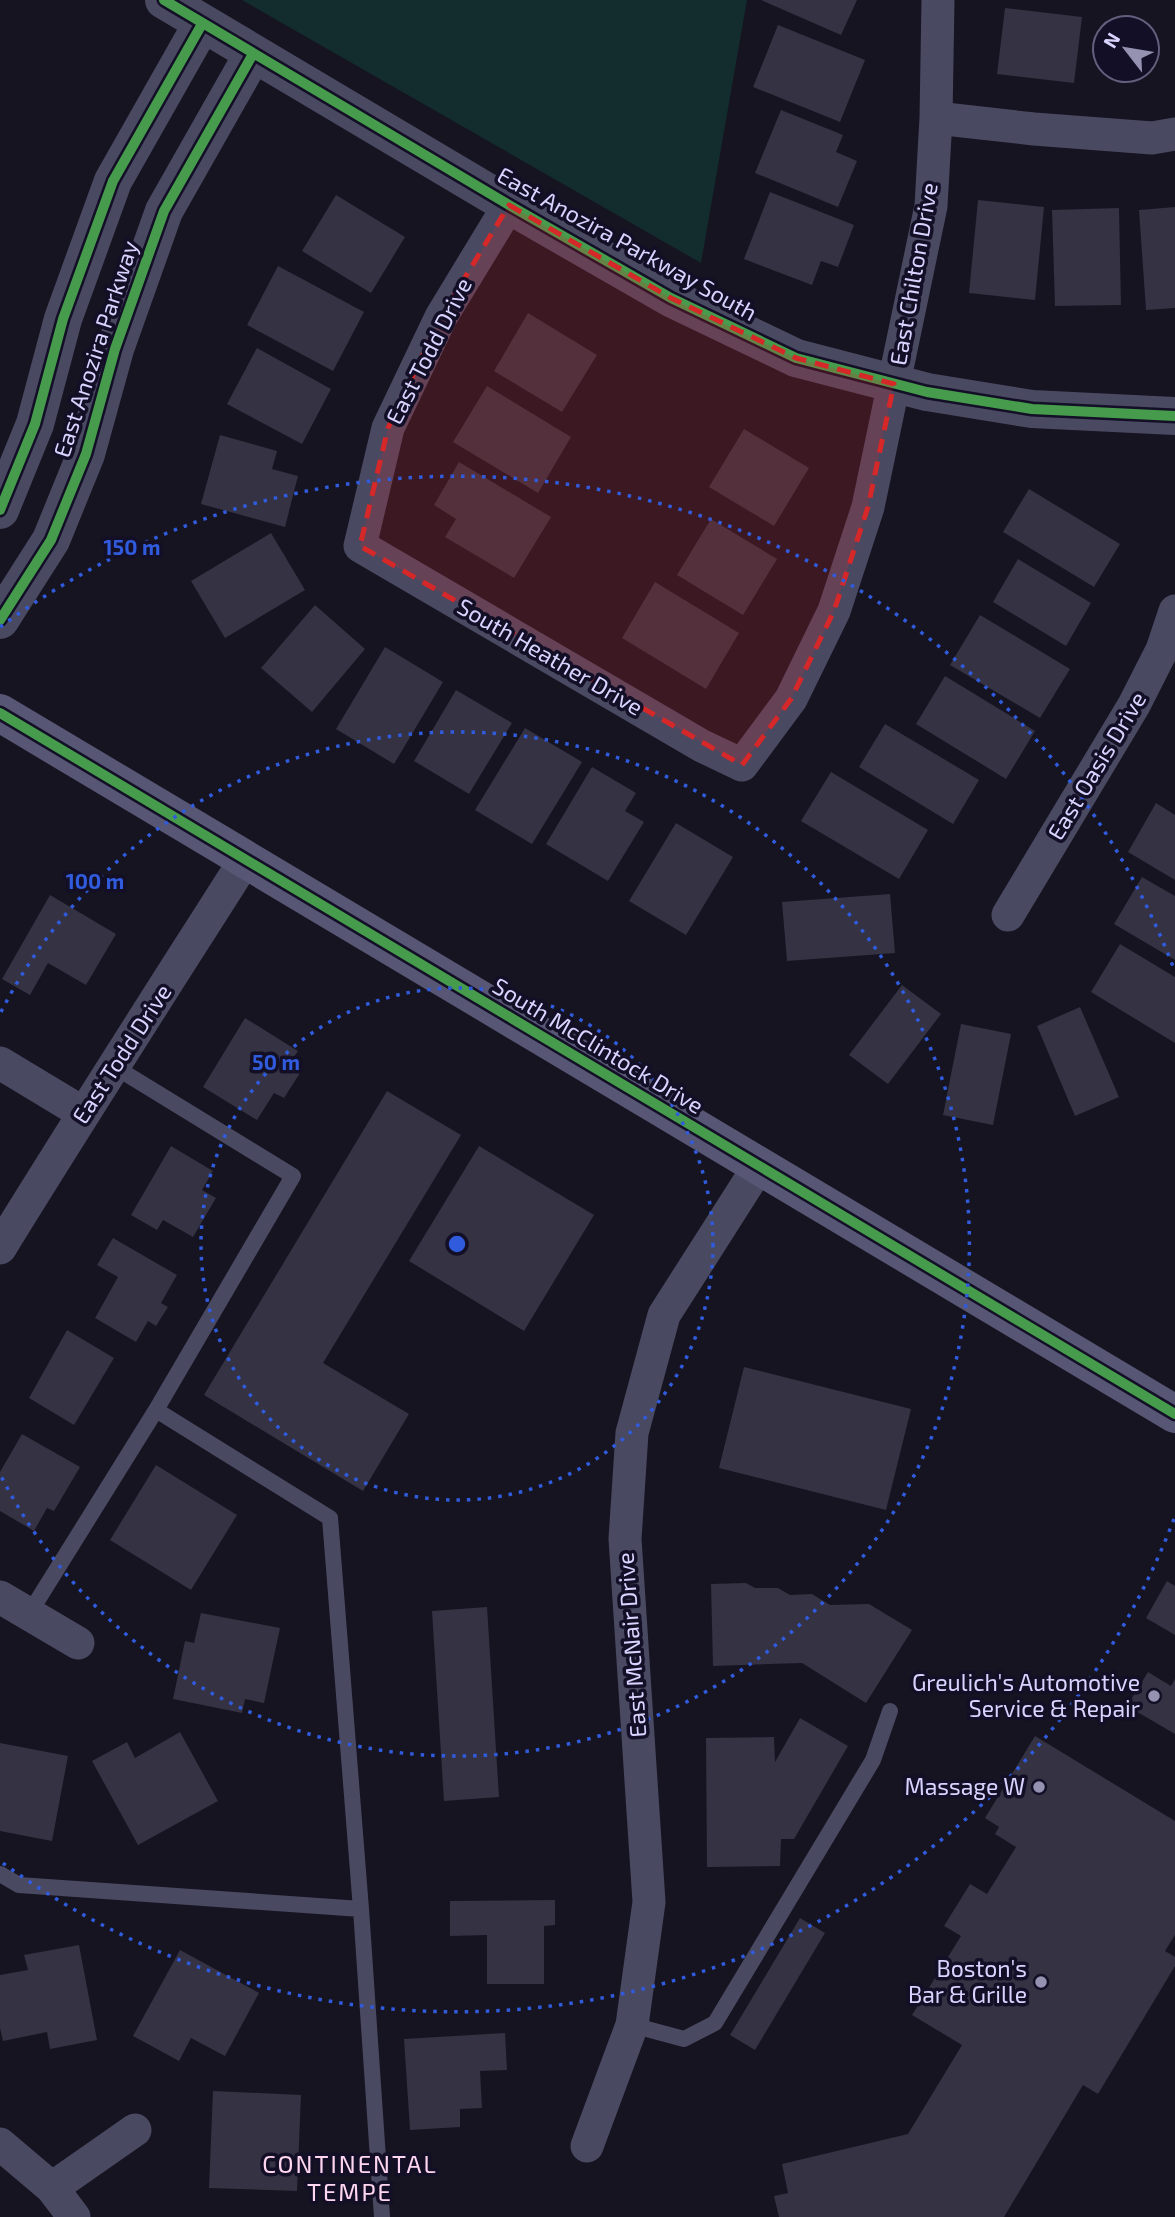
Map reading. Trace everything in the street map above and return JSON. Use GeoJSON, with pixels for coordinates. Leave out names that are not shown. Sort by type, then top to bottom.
{"type":"FeatureCollection","features":[{"type":"Feature","properties":{"kind":"main road","name":"South McClintock Drive"},"geometry":{"type":"LineString","coordinates":[[0,713],[1175,1414]]}},
{"type":"Feature","properties":{"kind":"street","name":"East Anozira Parkway South"},"geometry":{"type":"LineString","coordinates":[[164,0],[671,298],[796,358],[927,392],[1032,409],[1175,416]]}},
{"type":"Feature","properties":{"kind":"street","name":"East Chilton Drive"},"geometry":{"type":"LineString","coordinates":[[742,765],[791,699],[834,611],[868,507],[931,206],[938,0]]}},
{"type":"Feature","properties":{"kind":"street","name":"East Anozira Parkway"},"geometry":{"type":"LineString","coordinates":[[0,510],[35,424],[63,319],[113,181],[202,24]]}},
{"type":"Feature","properties":{"kind":"street","name":"East Anozira Parkway"},"geometry":{"type":"LineString","coordinates":[[0,620],[51,540],[86,454],[115,349],[164,211],[253,54]]}},
{"type":"Feature","properties":{"kind":"street"},"geometry":{"type":"LineString","coordinates":[[936,118],[1152,138],[1175,134]]}},
{"type":"Feature","properties":{"kind":"street","name":"East Todd Drive"},"geometry":{"type":"LineString","coordinates":[[360,546],[388,428],[441,317],[509,205]]}},
{"type":"Feature","properties":{"kind":"street","name":"South Heather Drive"},"geometry":{"type":"LineString","coordinates":[[360,546],[702,746],[742,765]]}},
{"type":"Feature","properties":{"kind":"street","name":"East Oasis Drive"},"geometry":{"type":"LineString","coordinates":[[1008,915],[1134,705],[1169,652],[1175,611]]}},
{"type":"Feature","properties":{"kind":"street","name":"East Todd Drive"},"geometry":{"type":"LineString","coordinates":[[0,1248],[245,860]]}},
{"type":"Feature","properties":{"kind":"street"},"geometry":{"type":"LineString","coordinates":[[0,1063],[83,1113]]}},
{"type":"Feature","properties":{"kind":"street","name":"East McNair Drive"},"geometry":{"type":"LineString","coordinates":[[587,2146],[632,2025],[649,1902],[625,1539],[632,1433],[664,1315],[759,1166]]}},
{"type":"Feature","properties":{"kind":"street"},"geometry":{"type":"LineString","coordinates":[[0,1597],[78,1643]]}},
{"type":"Feature","properties":{"kind":"street"},"geometry":{"type":"LineString","coordinates":[[52,2188],[135,2130]]}},
{"type":"Feature","properties":{"kind":"street"},"geometry":{"type":"LineString","coordinates":[[0,2144],[52,2188],[74,2217]]}},
{"type":"Feature","properties":{"kind":"lane"},"geometry":{"type":"LineString","coordinates":[[29,1614],[156,1410],[293,1176],[115,1067]]}},
{"type":"Feature","properties":{"kind":"lane"},"geometry":{"type":"LineString","coordinates":[[156,1410],[330,1518],[382,2217]]}},
{"type":"Feature","properties":{"kind":"lane"},"geometry":{"type":"LineString","coordinates":[[632,2025],[684,2039],[716,2023],[873,1760],[890,1712]]}},
{"type":"Feature","properties":{"kind":"lane"},"geometry":{"type":"LineString","coordinates":[[0,1874],[19,1885],[361,1909]]}},
{"type":"Feature","properties":{"kind":"highlighted area"},"geometry":{"type":"Polygon","coordinates":[[[509,205],[671,298],[796,358],[894,384],[868,507],[834,611],[791,699],[742,765],[360,546],[388,428],[441,317],[509,205]]]}},
{"type":"Feature","properties":{"kind":"green space"},"geometry":{"type":"Polygon","coordinates":[[[242,0],[747,0],[701,263],[242,0]]]}},
{"type":"Feature","properties":{"kind":"building"},"geometry":{"type":"Polygon","coordinates":[[[761,0],[857,0],[841,35],[761,0]]]}},
{"type":"Feature","properties":{"kind":"building"},"geometry":{"type":"Polygon","coordinates":[[[1005,8],[1082,17],[1074,83],[997,74],[1005,8]]]}},
{"type":"Feature","properties":{"kind":"building"},"geometry":{"type":"Polygon","coordinates":[[[778,25],[865,60],[840,122],[753,87],[778,25]]]}},
{"type":"Feature","properties":{"kind":"building"},"geometry":{"type":"Polygon","coordinates":[[[781,110],[843,135],[836,152],[857,161],[838,207],[755,173],[781,110]]]}},
{"type":"Feature","properties":{"kind":"building"},"geometry":{"type":"Polygon","coordinates":[[[770,192],[854,225],[838,267],[821,261],[812,285],[744,259],[770,192]]]}},
{"type":"Feature","properties":{"kind":"building"},"geometry":{"type":"Polygon","coordinates":[[[336,195],[405,237],[371,293],[302,251],[336,195]]]}},
{"type":"Feature","properties":{"kind":"building"},"geometry":{"type":"Polygon","coordinates":[[[978,200],[1044,207],[1035,300],[969,293],[978,200]]]}},
{"type":"Feature","properties":{"kind":"building"},"geometry":{"type":"Polygon","coordinates":[[[1175,207],[1175,308],[1146,310],[1139,210],[1175,207]]]}},
{"type":"Feature","properties":{"kind":"building"},"geometry":{"type":"Polygon","coordinates":[[[1119,208],[1121,305],[1055,306],[1052,210],[1119,208]]]}},
{"type":"Feature","properties":{"kind":"building"},"geometry":{"type":"Polygon","coordinates":[[[278,266],[364,312],[333,371],[247,325],[278,266]]]}},
{"type":"Feature","properties":{"kind":"building"},"geometry":{"type":"Polygon","coordinates":[[[528,313],[597,355],[562,412],[494,371],[528,313]]]}},
{"type":"Feature","properties":{"kind":"building"},"geometry":{"type":"Polygon","coordinates":[[[257,348],[331,389],[302,444],[227,404],[257,348]]]}},
{"type":"Feature","properties":{"kind":"building"},"geometry":{"type":"Polygon","coordinates":[[[487,386],[571,437],[538,493],[453,442],[487,386]]]}},
{"type":"Feature","properties":{"kind":"building"},"geometry":{"type":"Polygon","coordinates":[[[744,429],[809,468],[774,526],[709,487],[744,429]]]}},
{"type":"Feature","properties":{"kind":"building"},"geometry":{"type":"Polygon","coordinates":[[[220,435],[277,451],[272,469],[298,476],[285,527],[201,504],[220,435]]]}},
{"type":"Feature","properties":{"kind":"building"},"geometry":{"type":"Polygon","coordinates":[[[459,462],[551,517],[514,578],[445,537],[456,519],[434,505],[459,462]]]}},
{"type":"Feature","properties":{"kind":"building"},"geometry":{"type":"Polygon","coordinates":[[[1029,489],[1120,544],[1094,587],[1003,532],[1029,489]]]}},
{"type":"Feature","properties":{"kind":"building"},"geometry":{"type":"Polygon","coordinates":[[[711,519],[777,559],[743,615],[677,575],[711,519]]]}},
{"type":"Feature","properties":{"kind":"building"},"geometry":{"type":"Polygon","coordinates":[[[271,533],[305,590],[225,638],[191,581],[271,533]]]}},
{"type":"Feature","properties":{"kind":"building"},"geometry":{"type":"Polygon","coordinates":[[[1018,559],[1091,603],[1066,646],[993,602],[1018,559]]]}},
{"type":"Feature","properties":{"kind":"building"},"geometry":{"type":"Polygon","coordinates":[[[655,582],[739,633],[706,689],[622,638],[655,582]]]}},
{"type":"Feature","properties":{"kind":"building"},"geometry":{"type":"Polygon","coordinates":[[[315,605],[365,649],[312,712],[261,668],[315,605]]]}},
{"type":"Feature","properties":{"kind":"building"},"geometry":{"type":"Polygon","coordinates":[[[980,615],[1070,669],[1040,718],[950,665],[980,615]]]}},
{"type":"Feature","properties":{"kind":"building"},"geometry":{"type":"Polygon","coordinates":[[[385,647],[443,682],[394,764],[336,729],[385,647]]]}},
{"type":"Feature","properties":{"kind":"building"},"geometry":{"type":"Polygon","coordinates":[[[945,676],[1035,731],[1006,779],[916,724],[945,676]]]}},
{"type":"Feature","properties":{"kind":"building"},"geometry":{"type":"Polygon","coordinates":[[[456,690],[512,723],[469,794],[414,761],[456,690]]]}},
{"type":"Feature","properties":{"kind":"building"},"geometry":{"type":"Polygon","coordinates":[[[885,724],[979,780],[953,824],[859,767],[885,724]]]}},
{"type":"Feature","properties":{"kind":"building"},"geometry":{"type":"Polygon","coordinates":[[[525,728],[582,762],[532,844],[475,810],[525,728]]]}},
{"type":"Feature","properties":{"kind":"building"},"geometry":{"type":"Polygon","coordinates":[[[592,767],[636,793],[625,811],[644,822],[608,881],[546,844],[592,767]]]}},
{"type":"Feature","properties":{"kind":"building"},"geometry":{"type":"Polygon","coordinates":[[[831,772],[928,830],[899,879],[801,821],[831,772]]]}},
{"type":"Feature","properties":{"kind":"building"},"geometry":{"type":"Polygon","coordinates":[[[1156,803],[1175,815],[1175,880],[1128,852],[1156,803]]]}},
{"type":"Feature","properties":{"kind":"building"},"geometry":{"type":"Polygon","coordinates":[[[676,823],[733,857],[686,935],[629,901],[676,823]]]}},
{"type":"Feature","properties":{"kind":"building"},"geometry":{"type":"Polygon","coordinates":[[[1142,877],[1175,896],[1175,960],[1114,924],[1142,877]]]}},
{"type":"Feature","properties":{"kind":"building"},"geometry":{"type":"Polygon","coordinates":[[[890,894],[895,953],[787,961],[782,902],[890,894]]]}},
{"type":"Feature","properties":{"kind":"building"},"geometry":{"type":"Polygon","coordinates":[[[50,895],[116,934],[86,985],[48,963],[30,995],[2,979],[50,895]]]}},
{"type":"Feature","properties":{"kind":"building"},"geometry":{"type":"Polygon","coordinates":[[[1120,944],[1175,977],[1175,1043],[1091,992],[1120,944]]]}},
{"type":"Feature","properties":{"kind":"building"},"geometry":{"type":"Polygon","coordinates":[[[902,985],[941,1014],[888,1084],[849,1055],[902,985]]]}},
{"type":"Feature","properties":{"kind":"building"},"geometry":{"type":"Polygon","coordinates":[[[1080,1007],[1119,1097],[1075,1116],[1037,1026],[1080,1007]]]}},
{"type":"Feature","properties":{"kind":"building"},"geometry":{"type":"Polygon","coordinates":[[[245,1018],[298,1051],[288,1066],[300,1073],[284,1098],[274,1093],[257,1120],[203,1087],[245,1018]]]}},
{"type":"Feature","properties":{"kind":"building"},"geometry":{"type":"Polygon","coordinates":[[[961,1024],[1011,1034],[993,1125],[943,1115],[961,1024]]]}},
{"type":"Feature","properties":{"kind":"building"},"geometry":{"type":"Polygon","coordinates":[[[387,1091],[461,1135],[323,1363],[409,1414],[363,1491],[204,1395],[387,1091]]]}},
{"type":"Feature","properties":{"kind":"building"},"geometry":{"type":"Polygon","coordinates":[[[171,1146],[213,1171],[202,1190],[216,1198],[193,1237],[163,1220],[157,1230],[131,1215],[171,1146]]]}},
{"type":"Feature","properties":{"kind":"building"},"geometry":{"type":"Polygon","coordinates":[[[479,1146],[594,1215],[524,1331],[409,1261],[479,1146]]]}},
{"type":"Feature","properties":{"kind":"building"},"geometry":{"type":"Polygon","coordinates":[[[113,1238],[177,1275],[161,1303],[168,1307],[156,1326],[148,1321],[136,1342],[95,1318],[118,1277],[97,1265],[113,1238]]]}},
{"type":"Feature","properties":{"kind":"building"},"geometry":{"type":"Polygon","coordinates":[[[67,1330],[114,1358],[74,1425],[29,1398],[67,1330]]]}},
{"type":"Feature","properties":{"kind":"building"},"geometry":{"type":"Polygon","coordinates":[[[744,1367],[911,1409],[886,1510],[719,1468],[744,1367]]]}},
{"type":"Feature","properties":{"kind":"building"},"geometry":{"type":"Polygon","coordinates":[[[22,1434],[80,1467],[54,1511],[47,1508],[34,1531],[0,1511],[0,1472],[22,1434]]]}},
{"type":"Feature","properties":{"kind":"building"},"geometry":{"type":"Polygon","coordinates":[[[156,1465],[237,1515],[191,1590],[110,1540],[156,1465]]]}},
{"type":"Feature","properties":{"kind":"building","name":"Greulich's Automotive Service & Repair"},"geometry":{"type":"Polygon","coordinates":[[[1167,1581],[1175,1586],[1175,1635],[1146,1618],[1167,1581]]]}},
{"type":"Feature","properties":{"kind":"building"},"geometry":{"type":"Polygon","coordinates":[[[746,1583],[755,1588],[778,1588],[790,1595],[812,1594],[830,1605],[869,1604],[912,1630],[866,1703],[802,1663],[713,1666],[711,1584],[746,1583]]]}},
{"type":"Feature","properties":{"kind":"building"},"geometry":{"type":"Polygon","coordinates":[[[487,1607],[499,1797],[444,1801],[432,1611],[487,1607]]]}},
{"type":"Feature","properties":{"kind":"building"},"geometry":{"type":"Polygon","coordinates":[[[201,1613],[280,1628],[264,1703],[245,1699],[242,1713],[173,1699],[185,1641],[194,1643],[201,1613]]]}},
{"type":"Feature","properties":{"kind":"building","name":"Greulich's Automotive Service & Repair"},"geometry":{"type":"Polygon","coordinates":[[[1148,1672],[1171,1686],[1175,1679],[1175,1734],[1127,1706],[1148,1672]]]}},
{"type":"Feature","properties":{"kind":"building"},"geometry":{"type":"Polygon","coordinates":[[[800,1718],[848,1746],[794,1839],[781,1839],[780,1866],[707,1867],[706,1738],[774,1737],[775,1762],[800,1718]]]}},
{"type":"Feature","properties":{"kind":"building"},"geometry":{"type":"Polygon","coordinates":[[[180,1732],[218,1801],[138,1845],[92,1761],[127,1742],[135,1758],[180,1732]]]}},
{"type":"Feature","properties":{"kind":"building"},"geometry":{"type":"Polygon","coordinates":[[[1035,1736],[1175,1821],[1175,1935],[1165,1951],[1175,1957],[1175,1966],[1098,2094],[1083,2085],[1004,2217],[779,2217],[774,2196],[788,2193],[782,2164],[908,2134],[962,2045],[912,2015],[961,1936],[944,1926],[970,1884],[987,1894],[1016,1847],[995,1834],[999,1827],[985,1818],[1035,1736]]]}},
{"type":"Feature","properties":{"kind":"building"},"geometry":{"type":"Polygon","coordinates":[[[0,1743],[68,1756],[52,1841],[0,1831],[0,1743]]]}},
{"type":"Feature","properties":{"kind":"building"},"geometry":{"type":"Polygon","coordinates":[[[555,1900],[555,1925],[544,1926],[544,1984],[487,1984],[487,1935],[450,1936],[450,1901],[555,1900]]]}},
{"type":"Feature","properties":{"kind":"building"},"geometry":{"type":"Polygon","coordinates":[[[800,1918],[825,1933],[755,2050],[730,2035],[800,1918]]]}},
{"type":"Feature","properties":{"kind":"building"},"geometry":{"type":"Polygon","coordinates":[[[79,1945],[97,2040],[50,2049],[47,2032],[3,2041],[0,2028],[0,1975],[28,1970],[24,1955],[79,1945]]]}},
{"type":"Feature","properties":{"kind":"building"},"geometry":{"type":"Polygon","coordinates":[[[180,1950],[259,1993],[225,2056],[191,2038],[179,2061],[133,2036],[180,1950]]]}},
{"type":"Feature","properties":{"kind":"building"},"geometry":{"type":"Polygon","coordinates":[[[505,2033],[507,2070],[480,2071],[482,2108],[460,2109],[460,2127],[410,2130],[404,2039],[505,2033]]]}},
{"type":"Feature","properties":{"kind":"building"},"geometry":{"type":"Polygon","coordinates":[[[213,2091],[301,2095],[297,2191],[209,2188],[213,2091]]]}},
{"type":"Feature","properties":{"kind":"cycle path"},"geometry":{"type":"LineString","coordinates":[[164,0],[671,298],[796,358],[927,392],[1032,409],[1175,416]]}},
{"type":"Feature","properties":{"kind":"cycle path"},"geometry":{"type":"LineString","coordinates":[[0,510],[35,424],[63,319],[113,181],[202,24]]}},
{"type":"Feature","properties":{"kind":"cycle path"},"geometry":{"type":"LineString","coordinates":[[0,620],[51,540],[86,454],[115,349],[164,211],[253,54]]}},
{"type":"Feature","properties":{"kind":"cycle path"},"geometry":{"type":"LineString","coordinates":[[0,713],[1175,1414]]}},
{"type":"Feature","properties":{"kind":"place","name":"Greulich's Automotive Service & Repair"},"geometry":{"type":"Point","coordinates":[1154,1696]}},
{"type":"Feature","properties":{"kind":"place","name":"Massage W"},"geometry":{"type":"Point","coordinates":[1039,1787]}},
{"type":"Feature","properties":{"kind":"place","name":"Boston's Bar & Grille"},"geometry":{"type":"Point","coordinates":[1041,1982]}},
{"type":"Feature","properties":{"kind":"district","name":"CONTINENTAL TEMPE"},"geometry":{"type":"Point","coordinates":[350,2179]}}]}
